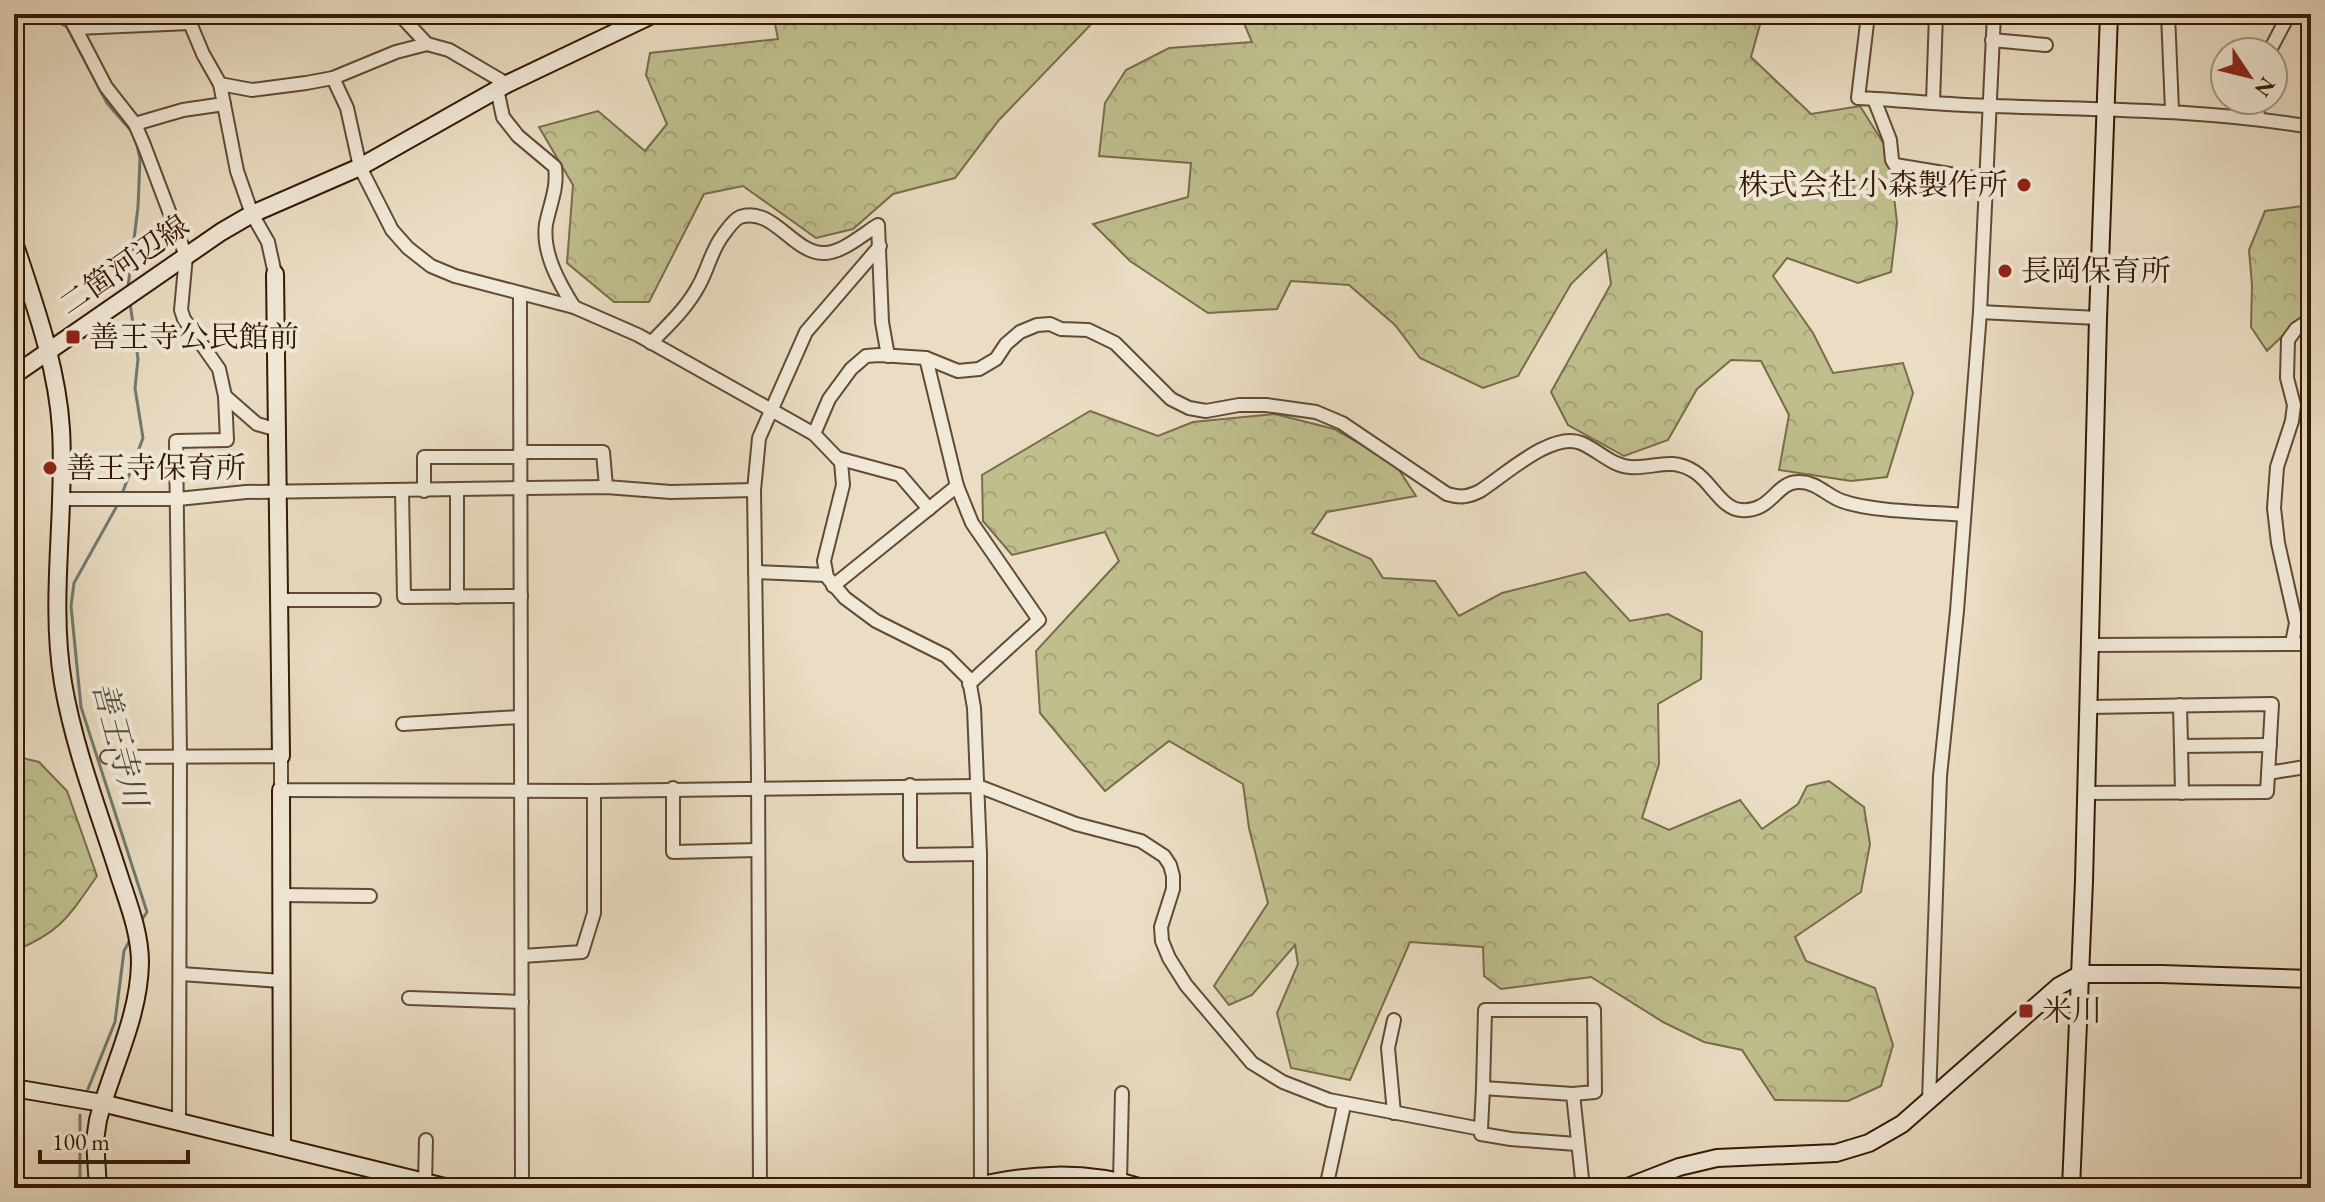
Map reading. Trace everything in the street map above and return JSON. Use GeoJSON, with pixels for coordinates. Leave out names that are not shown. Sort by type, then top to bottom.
{"type":"FeatureCollection","features":[{"type":"Feature","properties":{"kind":"street"},"geometry":{"type":"LineString","coordinates":[[14,20],[29,14]]}},
{"type":"Feature","properties":{"kind":"street"},"geometry":{"type":"LineString","coordinates":[[68,14],[106,87],[135,124],[186,256],[181,310],[219,369],[225,396],[227,440],[176,441],[181,974],[179,1120]]}},
{"type":"Feature","properties":{"kind":"street"},"geometry":{"type":"LineString","coordinates":[[399,14],[427,44]]}},
{"type":"Feature","properties":{"kind":"street","name":"二箇河辺線"},"geometry":{"type":"LineString","coordinates":[[98,1188],[95,1140],[102,1103],[136,1003],[140,959],[132,917],[63,687],[56,617],[61,428],[48,351],[252,214],[360,167],[502,87],[654,14]]}},
{"type":"Feature","properties":{"kind":"street"},"geometry":{"type":"LineString","coordinates":[[1933,102],[1936,14],[1868,15],[1858,98],[1990,106],[2172,110],[2311,127]]}},
{"type":"Feature","properties":{"kind":"street"},"geometry":{"type":"LineString","coordinates":[[1929,1101],[1940,776],[1957,611],[1980,312],[1994,14]]}},
{"type":"Feature","properties":{"kind":"street"},"geometry":{"type":"LineString","coordinates":[[2071,1188],[2087,793],[2098,318],[2109,14]]}},
{"type":"Feature","properties":{"kind":"street"},"geometry":{"type":"LineString","coordinates":[[2168,14],[2172,110]]}},
{"type":"Feature","properties":{"kind":"street"},"geometry":{"type":"LineString","coordinates":[[2277,36],[2289,14]]}},
{"type":"Feature","properties":{"kind":"street"},"geometry":{"type":"LineString","coordinates":[[77,28],[190,18],[220,84],[237,171],[252,214],[268,242],[275,274],[282,1147]]}},
{"type":"Feature","properties":{"kind":"street"},"geometry":{"type":"LineString","coordinates":[[1992,40],[2046,45]]}},
{"type":"Feature","properties":{"kind":"street"},"geometry":{"type":"LineString","coordinates":[[220,84],[252,90],[285,87],[333,78],[396,52],[427,44],[449,50],[502,87],[503,117],[518,136],[555,167],[558,182],[546,226],[548,246],[556,278],[574,307]]}},
{"type":"Feature","properties":{"kind":"street"},"geometry":{"type":"LineString","coordinates":[[333,78],[347,108],[360,167],[392,230],[431,266],[455,276],[574,307],[651,343],[814,434],[841,462],[843,485],[824,561],[830,581],[876,621],[946,656],[969,679],[974,708],[980,854],[976,1187],[1046,1174],[1067,1174],[1120,1181],[1143,1188]]}},
{"type":"Feature","properties":{"kind":"street"},"geometry":{"type":"LineString","coordinates":[[1874,99],[1890,140],[1895,165],[1986,180]]}},
{"type":"Feature","properties":{"kind":"street"},"geometry":{"type":"LineString","coordinates":[[135,124],[183,110],[224,104]]}},
{"type":"Feature","properties":{"kind":"street"},"geometry":{"type":"LineString","coordinates":[[651,343],[685,307],[721,238],[740,217],[757,217],[772,223],[811,251],[826,254],[878,225],[882,322],[888,356]]}},
{"type":"Feature","properties":{"kind":"street"},"geometry":{"type":"LineString","coordinates":[[14,242],[48,351],[14,375]]}},
{"type":"Feature","properties":{"kind":"street"},"geometry":{"type":"LineString","coordinates":[[760,1188],[754,490],[759,438],[806,332],[880,246]]}},
{"type":"Feature","properties":{"kind":"street"},"geometry":{"type":"LineString","coordinates":[[520,293],[522,1188]]}},
{"type":"Feature","properties":{"kind":"street"},"geometry":{"type":"LineString","coordinates":[[1980,312],[2098,318]]}},
{"type":"Feature","properties":{"kind":"street"},"geometry":{"type":"LineString","coordinates":[[2292,643],[2296,623],[2278,543],[2274,508],[2277,467],[2294,405],[2287,378],[2288,340],[2296,329],[2311,319]]}},
{"type":"Feature","properties":{"kind":"street"},"geometry":{"type":"LineString","coordinates":[[814,434],[829,399],[851,369],[866,356],[926,358],[958,371],[979,369],[996,359],[1006,344],[1020,332],[1050,324],[1061,329],[1088,330],[1115,343],[1171,399],[1189,408],[1206,411],[1239,405],[1266,405],[1316,412],[1342,423],[1447,494],[1459,497],[1480,491],[1542,449],[1565,440],[1585,445],[1632,468],[1660,463],[1684,465],[1706,479],[1736,510],[1758,509],[1795,481],[1812,484],[1842,501],[1865,506],[1964,515]]}},
{"type":"Feature","properties":{"kind":"street"},"geometry":{"type":"LineString","coordinates":[[926,358],[957,486],[972,523],[1039,620],[969,684]]}},
{"type":"Feature","properties":{"kind":"street"},"geometry":{"type":"LineString","coordinates":[[225,396],[257,424],[278,430]]}},
{"type":"Feature","properties":{"kind":"street"},"geometry":{"type":"LineString","coordinates":[[424,491],[424,457],[603,452],[606,487]]}},
{"type":"Feature","properties":{"kind":"street"},"geometry":{"type":"LineString","coordinates":[[837,458],[900,475],[929,509]]}},
{"type":"Feature","properties":{"kind":"street"},"geometry":{"type":"LineString","coordinates":[[755,572],[830,581],[957,486]]}},
{"type":"Feature","properties":{"kind":"street"},"geometry":{"type":"LineString","coordinates":[[61,499],[178,499],[278,492],[606,487],[671,492],[754,490]]}},
{"type":"Feature","properties":{"kind":"street"},"geometry":{"type":"LineString","coordinates":[[402,491],[404,597],[521,596]]}},
{"type":"Feature","properties":{"kind":"street"},"geometry":{"type":"LineString","coordinates":[[457,491],[457,597]]}},
{"type":"Feature","properties":{"kind":"street"},"geometry":{"type":"LineString","coordinates":[[279,600],[374,600]]}},
{"type":"Feature","properties":{"kind":"street"},"geometry":{"type":"LineString","coordinates":[[2091,645],[2311,644]]}},
{"type":"Feature","properties":{"kind":"street"},"geometry":{"type":"LineString","coordinates":[[2087,793],[2267,792],[2272,704],[2089,707]]}},
{"type":"Feature","properties":{"kind":"street"},"geometry":{"type":"LineString","coordinates":[[2180,705],[2182,793]]}},
{"type":"Feature","properties":{"kind":"street"},"geometry":{"type":"LineString","coordinates":[[403,724],[520,717]]}},
{"type":"Feature","properties":{"kind":"street"},"geometry":{"type":"LineString","coordinates":[[2181,746],[2270,745]]}},
{"type":"Feature","properties":{"kind":"street"},"geometry":{"type":"LineString","coordinates":[[107,757],[281,756]]}},
{"type":"Feature","properties":{"kind":"street"},"geometry":{"type":"LineString","coordinates":[[2268,773],[2311,766]]}},
{"type":"Feature","properties":{"kind":"street"},"geometry":{"type":"LineString","coordinates":[[910,785],[910,855],[980,854]]}},
{"type":"Feature","properties":{"kind":"street"},"geometry":{"type":"LineString","coordinates":[[281,790],[594,791],[978,786],[1076,824],[1120,834],[1155,848],[1170,865],[1173,876],[1173,889],[1161,927],[1162,941],[1175,970],[1252,1063],[1306,1093],[1344,1105],[1481,1129]]}},
{"type":"Feature","properties":{"kind":"street"},"geometry":{"type":"LineString","coordinates":[[673,788],[673,852],[757,850]]}},
{"type":"Feature","properties":{"kind":"street"},"geometry":{"type":"LineString","coordinates":[[522,956],[582,952],[594,913],[594,791]]}},
{"type":"Feature","properties":{"kind":"street"},"geometry":{"type":"LineString","coordinates":[[281,895],[370,896]]}},
{"type":"Feature","properties":{"kind":"street"},"geometry":{"type":"LineString","coordinates":[[181,974],[281,981]]}},
{"type":"Feature","properties":{"kind":"street"},"geometry":{"type":"LineString","coordinates":[[1625,1188],[1679,1167],[1717,1158],[1836,1153],[1869,1143],[1902,1124],[2059,986],[2081,974],[2311,979]]}},
{"type":"Feature","properties":{"kind":"street"},"geometry":{"type":"LineString","coordinates":[[409,998],[522,1002]]}},
{"type":"Feature","properties":{"kind":"street"},"geometry":{"type":"LineString","coordinates":[[1483,1088],[1573,1094],[1595,1092],[1594,1010],[1485,1010],[1481,1134],[1576,1144]]}},
{"type":"Feature","properties":{"kind":"street"},"geometry":{"type":"LineString","coordinates":[[1394,1020],[1388,1048],[1394,1113]]}},
{"type":"Feature","properties":{"kind":"street"},"geometry":{"type":"LineString","coordinates":[[14,1088],[179,1120],[449,1188]]}},
{"type":"Feature","properties":{"kind":"street"},"geometry":{"type":"LineString","coordinates":[[1120,1181],[1122,1093]]}},
{"type":"Feature","properties":{"kind":"street"},"geometry":{"type":"LineString","coordinates":[[1573,1094],[1583,1188]]}},
{"type":"Feature","properties":{"kind":"street"},"geometry":{"type":"LineString","coordinates":[[1326,1188],[1344,1105]]}},
{"type":"Feature","properties":{"kind":"street"},"geometry":{"type":"LineString","coordinates":[[425,1183],[426,1140]]}},
{"type":"Feature","properties":{"kind":"green space"},"geometry":{"type":"Polygon","coordinates":[[[773,14],[1101,14],[999,120],[955,178],[893,194],[853,229],[816,238],[743,186],[704,194],[649,302],[614,302],[567,263],[573,185],[539,127],[598,111],[645,151],[667,124],[646,75],[650,53],[778,39],[773,14]]]}},
{"type":"Feature","properties":{"kind":"green space"},"geometry":{"type":"Polygon","coordinates":[[[1240,14],[1763,14],[1751,57],[1811,114],[1860,106],[1889,152],[1897,223],[1891,272],[1858,283],[1787,258],[1773,276],[1813,333],[1833,373],[1903,363],[1913,393],[1887,477],[1851,481],[1779,470],[1789,415],[1761,361],[1731,360],[1697,389],[1668,440],[1624,456],[1568,425],[1551,392],[1611,284],[1606,250],[1571,284],[1518,376],[1483,388],[1420,358],[1395,325],[1349,285],[1291,281],[1277,309],[1208,313],[1130,261],[1093,224],[1188,197],[1191,163],[1099,156],[1105,103],[1126,70],[1169,48],[1252,42],[1240,14]]]}},
{"type":"Feature","properties":{"kind":"green space"},"geometry":{"type":"Polygon","coordinates":[[[2311,205],[2311,314],[2303,316],[2267,351],[2251,327],[2249,250],[2265,211],[2311,205]]]}},
{"type":"Feature","properties":{"kind":"green space"},"geometry":{"type":"Polygon","coordinates":[[[1090,411],[1158,436],[1193,422],[1275,414],[1334,429],[1395,464],[1416,496],[1327,512],[1312,533],[1371,559],[1383,578],[1435,581],[1459,616],[1502,593],[1585,572],[1630,621],[1668,614],[1702,632],[1701,679],[1658,704],[1659,764],[1642,818],[1669,830],[1740,800],[1762,829],[1798,804],[1807,786],[1829,781],[1864,807],[1870,844],[1861,892],[1795,937],[1806,961],[1875,988],[1893,1045],[1881,1086],[1848,1101],[1775,1100],[1742,1050],[1704,1042],[1663,1022],[1591,977],[1501,989],[1484,976],[1483,947],[1410,942],[1350,1080],[1291,1068],[1277,1013],[1298,964],[1295,945],[1252,995],[1229,1005],[1214,986],[1268,903],[1249,828],[1243,784],[1169,741],[1105,791],[1040,713],[1036,651],[1119,561],[1105,532],[1012,555],[983,521],[982,475],[1090,411]]]}},
{"type":"Feature","properties":{"kind":"green space"},"geometry":{"type":"Polygon","coordinates":[[[14,756],[39,762],[67,791],[97,876],[63,921],[43,937],[14,951],[14,756]]]}},
{"type":"Feature","properties":{"kind":"waterway","name":"善王寺川"},"geometry":{"type":"LineString","coordinates":[[44,14],[67,27],[107,103],[133,133]]}},
{"type":"Feature","properties":{"kind":"waterway","name":"善王寺川"},"geometry":{"type":"LineString","coordinates":[[128,287],[138,207],[140,159],[136,140]]}},
{"type":"Feature","properties":{"kind":"waterway","name":"善王寺川"},"geometry":{"type":"LineString","coordinates":[[122,494],[143,438],[135,388],[138,359],[130,303]]}},
{"type":"Feature","properties":{"kind":"waterway","name":"善王寺川"},"geometry":{"type":"LineString","coordinates":[[118,504],[74,583],[71,606],[81,707],[147,912],[141,921]]}},
{"type":"Feature","properties":{"kind":"waterway","name":"善王寺川"},"geometry":{"type":"LineString","coordinates":[[88,1089],[115,1022],[124,951],[131,938]]}},
{"type":"Feature","properties":{"kind":"waterway","name":"善王寺川"},"geometry":{"type":"LineString","coordinates":[[80,1115],[80,1177]]}},
{"type":"Feature","properties":{"kind":"railway"},"geometry":{"type":"LineString","coordinates":[[14,1178],[126,1188]]}},
{"type":"Feature","properties":{"kind":"place","name":"株式会社小森製作所"},"geometry":{"type":"Point","coordinates":[2024,185]}},
{"type":"Feature","properties":{"kind":"place","name":"長岡保育所"},"geometry":{"type":"Point","coordinates":[2005,271]}},
{"type":"Feature","properties":{"kind":"place","name":"善王寺公民館前"},"geometry":{"type":"Point","coordinates":[73,337]}},
{"type":"Feature","properties":{"kind":"place","name":"善王寺保育所"},"geometry":{"type":"Point","coordinates":[50,468]}},
{"type":"Feature","properties":{"kind":"place","name":"米川"},"geometry":{"type":"Point","coordinates":[2026,1011]}}]}
